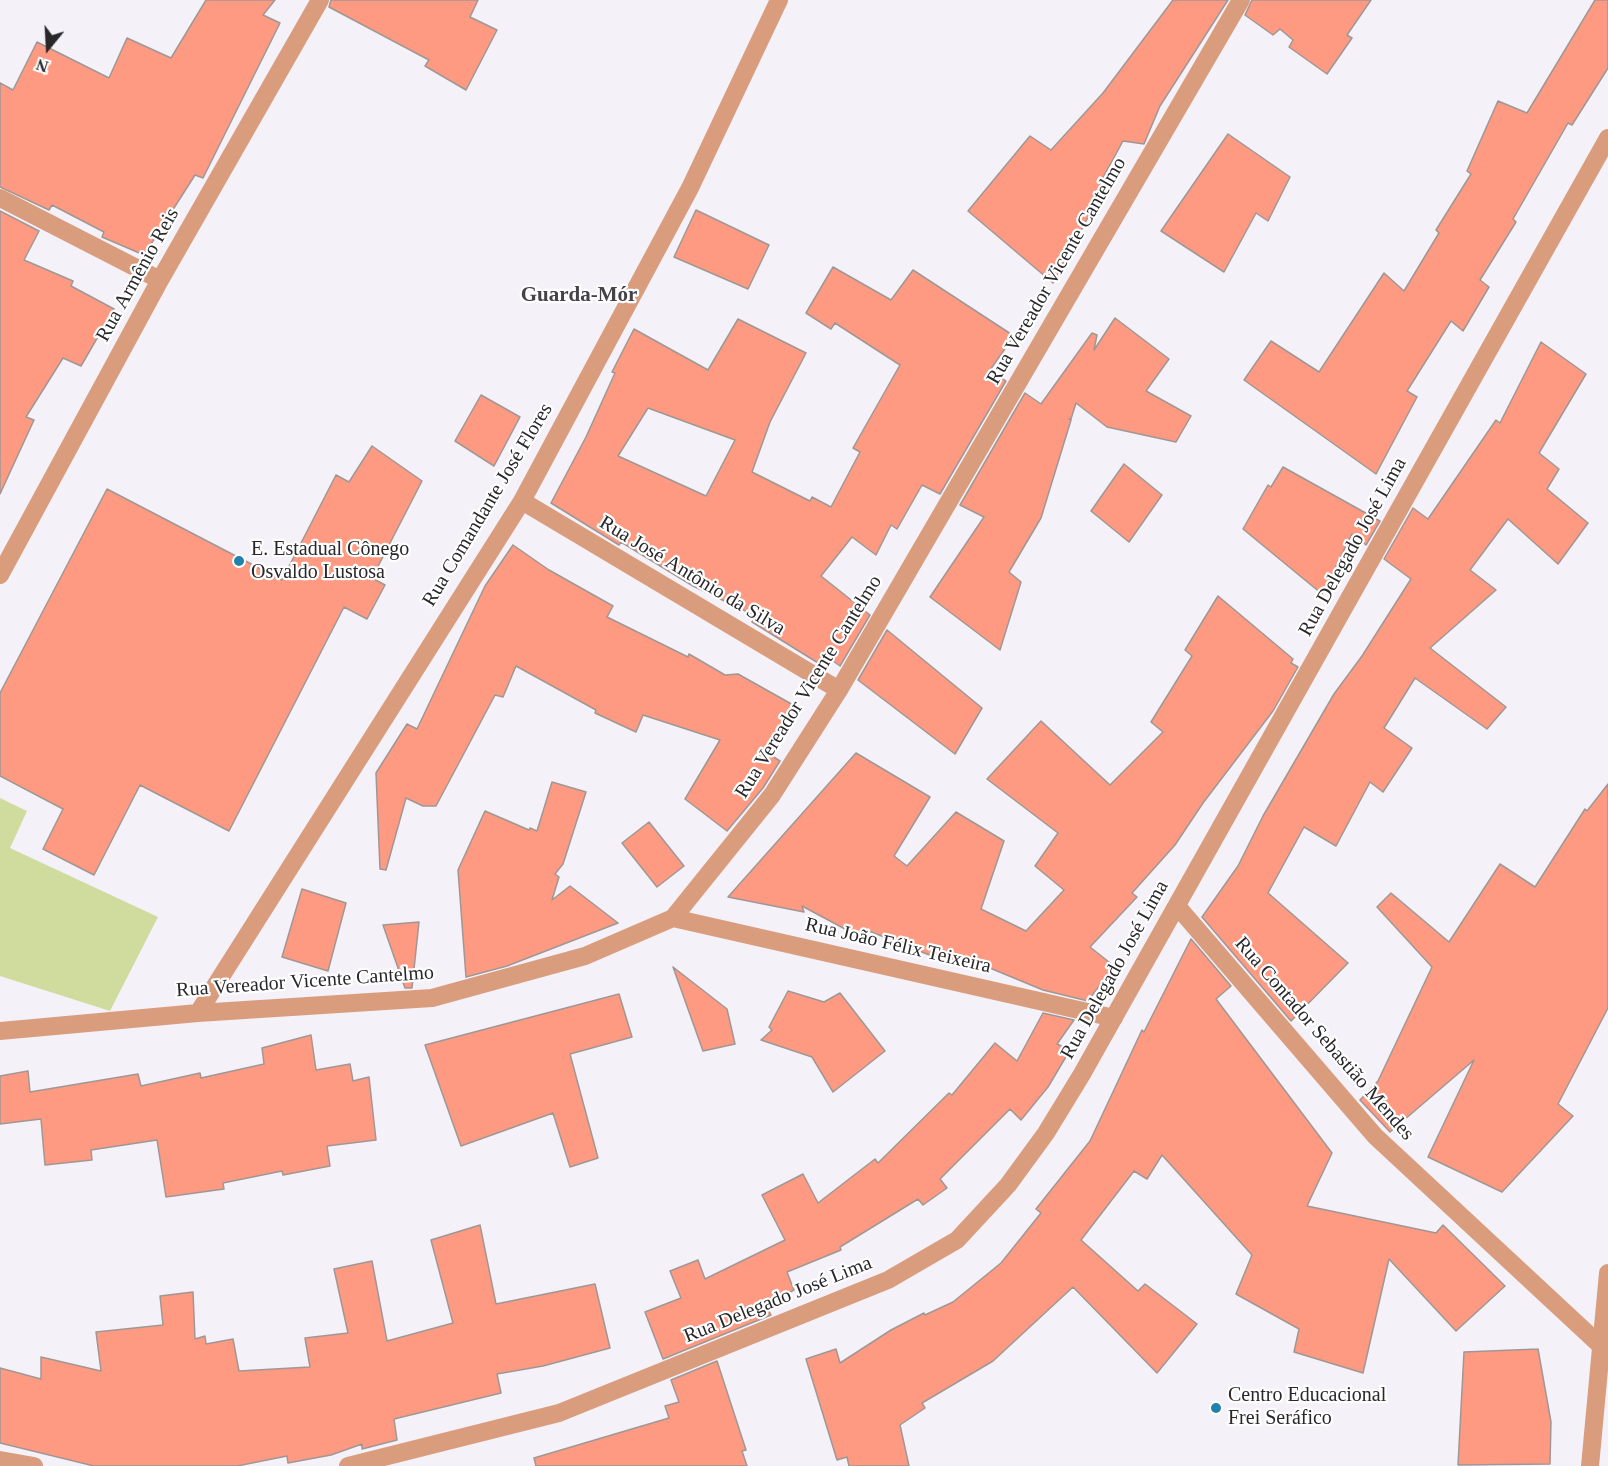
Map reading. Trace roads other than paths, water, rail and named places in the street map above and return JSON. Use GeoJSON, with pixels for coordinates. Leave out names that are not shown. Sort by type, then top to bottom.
{"type":"FeatureCollection","features":[{"type":"Feature","properties":{"kind":"street","name":"Rua Armênio Reis"},"geometry":{"type":"LineString","coordinates":[[0,575],[160,280],[320,0]]}},
{"type":"Feature","properties":{"kind":"street","name":"Rua Comandante José Flores"},"geometry":{"type":"LineString","coordinates":[[198,1012],[522,501],[690,188],[779,0]]}},
{"type":"Feature","properties":{"kind":"street","name":"Rua Vereador Vicente Cantelmo"},"geometry":{"type":"LineString","coordinates":[[0,1031],[198,1012],[432,998],[585,956],[673,918],[772,795],[838,690],[1241,0]]}},
{"type":"Feature","properties":{"kind":"street","name":"Rua Delegado José Lima"},"geometry":{"type":"LineString","coordinates":[[348,1466],[559,1413],[888,1280],[957,1240],[1008,1185],[1046,1132],[1114,1018],[1608,138]]}},
{"type":"Feature","properties":{"kind":"street"},"geometry":{"type":"LineString","coordinates":[[0,198],[160,280]]}},
{"type":"Feature","properties":{"kind":"street","name":"Rua José Antônio da Silva"},"geometry":{"type":"LineString","coordinates":[[522,501],[838,690]]}},
{"type":"Feature","properties":{"kind":"street","name":"Rua Contador Sebastião Mendes"},"geometry":{"type":"LineString","coordinates":[[1177,906],[1375,1136],[1601,1346]]}},
{"type":"Feature","properties":{"kind":"street","name":"Rua João Félix Teixeira"},"geometry":{"type":"LineString","coordinates":[[673,918],[1114,1018]]}},
{"type":"Feature","properties":{"kind":"street"},"geometry":{"type":"LineString","coordinates":[[1590,1466],[1608,1273]]}},
{"type":"Feature","properties":{"kind":"street"},"geometry":{"type":"LineString","coordinates":[[0,1460],[34,1466]]}},
{"type":"Feature","properties":{"kind":"place","name":"E. Estadual Cônego Osvaldo Lustosa"},"geometry":{"type":"Point","coordinates":[239,561]}},
{"type":"Feature","properties":{"kind":"place","name":"Centro Educacional Frei Seráfico"},"geometry":{"type":"Point","coordinates":[1216,1408]}},
{"type":"Feature","properties":{"kind":"district","name":"Guarda-Mór"},"geometry":{"type":"Point","coordinates":[579,296]}}]}
